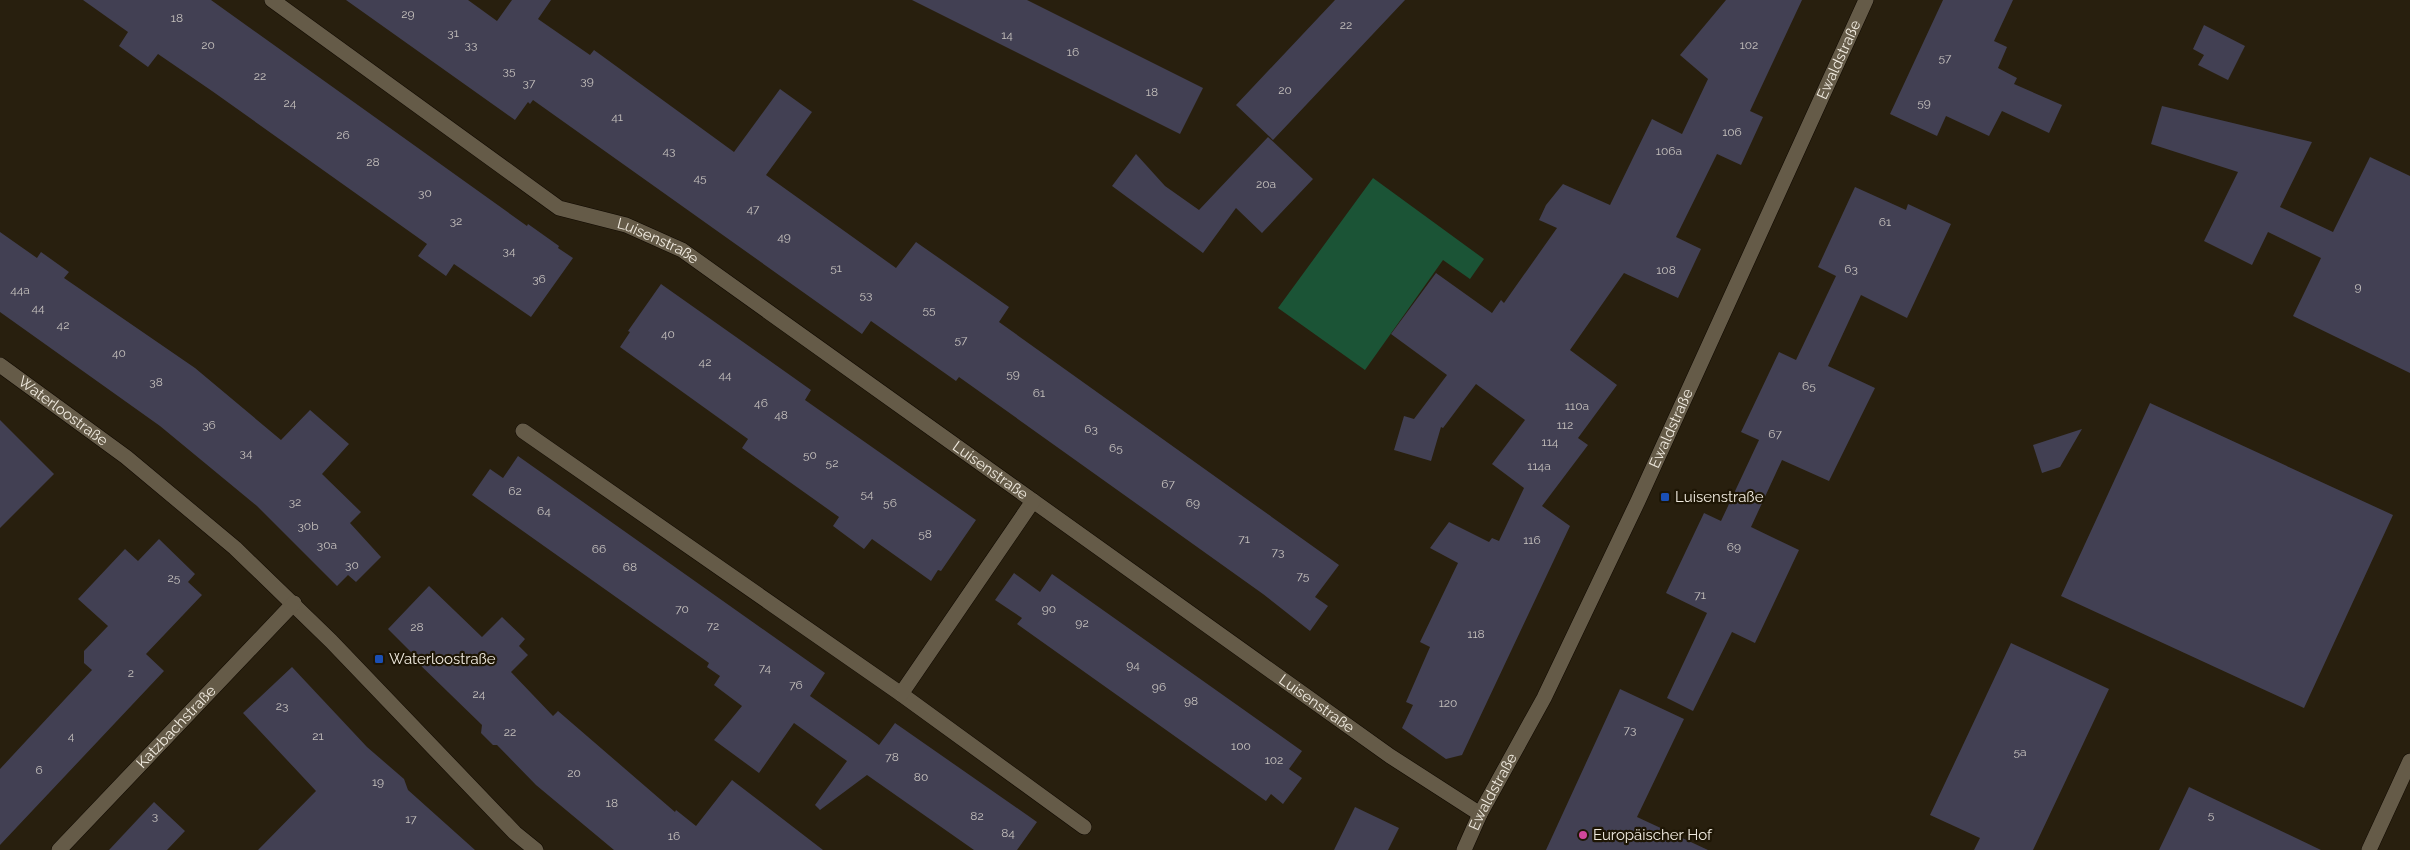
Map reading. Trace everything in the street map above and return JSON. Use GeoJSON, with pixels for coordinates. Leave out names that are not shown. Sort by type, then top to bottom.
{"type":"FeatureCollection","features":[{"type":"Feature","properties":{"kind":"street","name":"Luisenstraße"},"geometry":{"type":"LineString","coordinates":[[272,0],[559,208],[626,225],[682,250],[1390,756],[1480,814]]}},
{"type":"Feature","properties":{"kind":"street","name":"Ewaldstraße"},"geometry":{"type":"LineString","coordinates":[[1464,850],[1480,814],[1544,698],[1613,555],[1866,0]]}},
{"type":"Feature","properties":{"kind":"street","name":"Waterloostraße"},"geometry":{"type":"LineString","coordinates":[[1,369],[126,457],[235,548],[294,603],[515,833],[536,850]]}},
{"type":"Feature","properties":{"kind":"street"},"geometry":{"type":"LineString","coordinates":[[523,431],[901,694],[1084,827]]}},
{"type":"Feature","properties":{"kind":"street","name":"Luisenstraße"},"geometry":{"type":"LineString","coordinates":[[901,694],[1033,501]]}},
{"type":"Feature","properties":{"kind":"street","name":"Katzbachstraße"},"geometry":{"type":"LineString","coordinates":[[59,850],[294,603]]}},
{"type":"Feature","properties":{"kind":"street"},"geometry":{"type":"LineString","coordinates":[[2369,850],[2410,761]]}},
{"type":"Feature","properties":{"kind":"green space"},"geometry":{"type":"Polygon","coordinates":[[[1373,178],[1484,259],[1470,279],[1443,260],[1365,370],[1278,308],[1373,178]]]}},
{"type":"Feature","properties":{"kind":"building"},"geometry":{"type":"Polygon","coordinates":[[[83,0],[211,0],[527,226],[528,224],[559,246],[558,248],[573,258],[531,317],[454,264],[446,276],[418,256],[427,244],[212,91],[158,54],[148,67],[119,46],[128,32],[83,0]]]}},
{"type":"Feature","properties":{"kind":"building"},"geometry":{"type":"Polygon","coordinates":[[[346,0],[468,0],[497,21],[512,0],[551,0],[538,19],[590,55],[594,50],[734,152],[780,89],[812,112],[766,175],[896,268],[916,242],[1009,307],[999,322],[1339,565],[1315,597],[1328,606],[1310,631],[1263,594],[959,377],[956,381],[871,321],[862,334],[533,100],[530,104],[528,102],[515,120],[346,0]]]}},
{"type":"Feature","properties":{"kind":"building"},"geometry":{"type":"Polygon","coordinates":[[[912,0],[1027,0],[1203,88],[1180,134],[912,0]]]}},
{"type":"Feature","properties":{"kind":"building"},"geometry":{"type":"Polygon","coordinates":[[[1335,0],[1405,0],[1273,140],[1236,105],[1335,0]]]}},
{"type":"Feature","properties":{"kind":"building"},"geometry":{"type":"Polygon","coordinates":[[[1726,0],[1802,0],[1750,111],[1763,117],[1741,165],[1717,154],[1676,237],[1701,249],[1678,298],[1624,273],[1570,350],[1617,385],[1578,438],[1588,445],[1542,506],[1570,526],[1462,755],[1446,759],[1402,728],[1413,705],[1406,702],[1430,647],[1420,642],[1458,563],[1430,548],[1449,522],[1489,542],[1492,538],[1499,541],[1524,488],[1492,464],[1525,420],[1476,384],[1443,428],[1441,427],[1431,461],[1394,450],[1404,416],[1414,419],[1447,375],[1391,334],[1436,273],[1492,313],[1501,300],[1504,303],[1557,228],[1539,220],[1546,205],[1563,184],[1610,205],[1652,119],[1682,134],[1708,79],[1680,55],[1726,0]]]}},
{"type":"Feature","properties":{"kind":"building"},"geometry":{"type":"Polygon","coordinates":[[[1943,0],[2013,0],[1994,41],[2007,47],[1998,68],[2017,78],[2014,84],[2062,105],[2049,133],[2002,111],[1989,136],[1946,116],[1937,136],[1890,114],[1943,0]]]}},
{"type":"Feature","properties":{"kind":"building"},"geometry":{"type":"Polygon","coordinates":[[[2204,25],[2245,46],[2228,80],[2198,65],[2204,55],[2193,49],[2204,25]]]}},
{"type":"Feature","properties":{"kind":"building"},"geometry":{"type":"Polygon","coordinates":[[[2162,106],[2312,142],[2280,207],[2333,232],[2370,157],[2410,176],[2410,373],[2293,316],[2321,258],[2268,232],[2252,265],[2204,241],[2238,172],[2151,144],[2162,106]]]}},
{"type":"Feature","properties":{"kind":"building"},"geometry":{"type":"Polygon","coordinates":[[[1268,137],[1313,179],[1262,233],[1236,208],[1203,253],[1112,186],[1136,154],[1165,186],[1199,210],[1268,137]]]}},
{"type":"Feature","properties":{"kind":"building"},"geometry":{"type":"Polygon","coordinates":[[[1855,187],[1906,210],[1908,204],[1951,224],[1907,318],[1861,295],[1828,366],[1875,388],[1829,481],[1782,460],[1751,527],[1799,550],[1755,643],[1732,632],[1693,711],[1667,698],[1707,613],[1666,593],[1704,513],[1721,521],[1759,440],[1741,432],[1779,352],[1796,360],[1836,276],[1818,267],[1855,187]]]}},
{"type":"Feature","properties":{"kind":"building"},"geometry":{"type":"Polygon","coordinates":[[[0,232],[37,258],[41,252],[69,272],[64,278],[195,368],[281,440],[310,410],[349,444],[322,474],[361,512],[350,523],[381,557],[356,582],[348,575],[337,586],[257,506],[160,426],[0,312],[0,232]]]}},
{"type":"Feature","properties":{"kind":"building"},"geometry":{"type":"Polygon","coordinates":[[[661,284],[811,390],[805,400],[976,520],[941,571],[938,570],[931,581],[872,539],[864,549],[833,526],[839,517],[742,448],[748,439],[620,347],[630,332],[628,331],[661,284]]]}},
{"type":"Feature","properties":{"kind":"building"},"geometry":{"type":"Polygon","coordinates":[[[2150,403],[2393,515],[2304,708],[2061,596],[2150,403]]]}},
{"type":"Feature","properties":{"kind":"building"},"geometry":{"type":"Polygon","coordinates":[[[0,420],[54,474],[0,528],[0,420]]]}},
{"type":"Feature","properties":{"kind":"building"},"geometry":{"type":"Polygon","coordinates":[[[2082,429],[2060,467],[2042,473],[2033,445],[2082,429]]]}},
{"type":"Feature","properties":{"kind":"building"},"geometry":{"type":"Polygon","coordinates":[[[518,456],[825,673],[810,696],[879,745],[895,723],[1037,822],[1017,850],[974,850],[867,775],[820,810],[815,805],[847,761],[794,723],[759,773],[714,740],[742,706],[714,685],[720,676],[707,667],[709,663],[472,495],[490,469],[503,478],[518,456]]]}},
{"type":"Feature","properties":{"kind":"building"},"geometry":{"type":"Polygon","coordinates":[[[159,539],[195,574],[188,582],[202,595],[146,654],[164,671],[0,845],[0,769],[92,670],[84,663],[84,651],[108,626],[78,599],[125,549],[138,561],[159,539]]]}},
{"type":"Feature","properties":{"kind":"building"},"geometry":{"type":"Polygon","coordinates":[[[1014,573],[1040,592],[1052,574],[1302,751],[1289,769],[1302,778],[1283,804],[1271,794],[1266,801],[1017,624],[1022,618],[995,600],[1014,573]]]}},
{"type":"Feature","properties":{"kind":"building"},"geometry":{"type":"Polygon","coordinates":[[[429,586],[482,637],[502,617],[525,639],[519,646],[528,655],[511,672],[553,716],[558,711],[675,812],[676,810],[696,826],[732,780],[823,850],[614,850],[536,785],[497,745],[493,745],[481,733],[482,725],[414,659],[416,657],[388,629],[429,586]]]}},
{"type":"Feature","properties":{"kind":"building"},"geometry":{"type":"Polygon","coordinates":[[[2011,643],[2109,689],[2033,850],[1974,850],[1980,838],[1930,815],[2011,643]]]}},
{"type":"Feature","properties":{"kind":"building"},"geometry":{"type":"Polygon","coordinates":[[[292,667],[367,747],[404,779],[408,790],[475,850],[258,850],[316,791],[243,713],[292,667]]]}},
{"type":"Feature","properties":{"kind":"building"},"geometry":{"type":"Polygon","coordinates":[[[1620,689],[1684,719],[1637,817],[1708,850],[1546,850],[1620,689]]]}},
{"type":"Feature","properties":{"kind":"building"},"geometry":{"type":"Polygon","coordinates":[[[2189,787],[2321,850],[2159,850],[2189,787]]]}},
{"type":"Feature","properties":{"kind":"building"},"geometry":{"type":"Polygon","coordinates":[[[154,802],[185,831],[167,850],[109,850],[154,802]]]}},
{"type":"Feature","properties":{"kind":"building"},"geometry":{"type":"Polygon","coordinates":[[[1355,807],[1399,828],[1388,850],[1334,850],[1355,807]]]}},
{"type":"Feature","properties":{"kind":"place","name":"Luisenstraße"},"geometry":{"type":"Point","coordinates":[1665,497]}},
{"type":"Feature","properties":{"kind":"place","name":"Waterloostraße"},"geometry":{"type":"Point","coordinates":[379,659]}},
{"type":"Feature","properties":{"kind":"place","name":"Europäischer Hof"},"geometry":{"type":"Point","coordinates":[1583,835]}}]}
